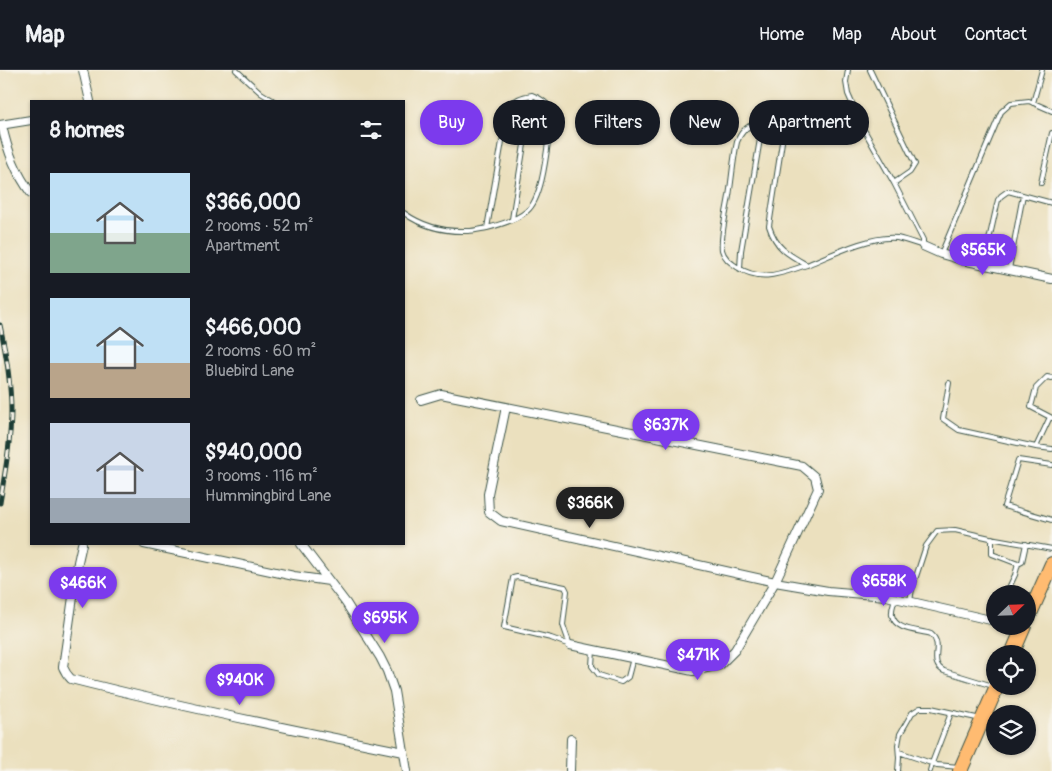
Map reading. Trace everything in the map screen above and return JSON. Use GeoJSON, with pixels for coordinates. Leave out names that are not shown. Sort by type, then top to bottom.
{"type":"FeatureCollection","features":[{"type":"Feature","properties":{"kind":"highway"},"geometry":{"type":"LineString","coordinates":[[1036,598],[1052,564]]}},
{"type":"Feature","properties":{"kind":"highway"},"geometry":{"type":"LineString","coordinates":[[964,770],[992,695]]}},
{"type":"Feature","properties":{"kind":"street"},"geometry":{"type":"LineString","coordinates":[[83,70],[90,100]]}},
{"type":"Feature","properties":{"kind":"street"},"geometry":{"type":"LineString","coordinates":[[30,120],[1,125],[10,155],[30,192]]}},
{"type":"Feature","properties":{"kind":"street"},"geometry":{"type":"LineString","coordinates":[[923,246],[962,260],[1052,279]]}},
{"type":"Feature","properties":{"kind":"street"},"geometry":{"type":"LineString","coordinates":[[421,400],[441,394],[802,466],[814,477],[818,489],[775,582],[735,650],[720,665],[693,671],[570,645]]}},
{"type":"Feature","properties":{"kind":"street"},"geometry":{"type":"LineString","coordinates":[[506,407],[488,494],[490,512],[501,521],[775,582],[886,596],[986,618]]}},
{"type":"Feature","properties":{"kind":"street"},"geometry":{"type":"LineString","coordinates":[[82,545],[63,667],[72,679],[134,695],[404,752]]}},
{"type":"Feature","properties":{"kind":"street"},"geometry":{"type":"LineString","coordinates":[[149,545],[294,576],[329,581]]}},
{"type":"Feature","properties":{"kind":"street"},"geometry":{"type":"LineString","coordinates":[[302,545],[355,616],[387,671],[394,691],[407,771]]}},
{"type":"Feature","properties":{"kind":"street"},"geometry":{"type":"LineString","coordinates":[[570,771],[571,740]]}},
{"type":"Feature","properties":{"kind":"lane"},"geometry":{"type":"LineString","coordinates":[[236,70],[261,93],[272,100]]}},
{"type":"Feature","properties":{"kind":"lane"},"geometry":{"type":"LineString","coordinates":[[749,126],[741,133],[735,152],[724,219],[722,248],[729,262],[750,274],[777,275],[862,244],[886,238],[897,238],[923,246],[923,240],[863,128],[848,94],[846,82],[848,70]]}},
{"type":"Feature","properties":{"kind":"lane"},"geometry":{"type":"LineString","coordinates":[[870,70],[916,164],[910,172],[894,184]]}},
{"type":"Feature","properties":{"kind":"lane"},"geometry":{"type":"LineString","coordinates":[[1033,103],[1042,70]]}},
{"type":"Feature","properties":{"kind":"lane"},"geometry":{"type":"LineString","coordinates":[[512,219],[532,95]]}},
{"type":"Feature","properties":{"kind":"lane"},"geometry":{"type":"LineString","coordinates":[[405,214],[413,220],[425,225],[468,231],[487,228],[499,225],[525,213],[538,196],[551,121],[548,105],[542,99],[532,95],[513,101],[508,107],[487,228]]}},
{"type":"Feature","properties":{"kind":"lane"},"geometry":{"type":"LineString","coordinates":[[941,254],[1001,112],[1012,104],[1029,101],[1052,111]]}},
{"type":"Feature","properties":{"kind":"lane"},"geometry":{"type":"LineString","coordinates":[[1041,183],[1052,133]]}},
{"type":"Feature","properties":{"kind":"lane"},"geometry":{"type":"LineString","coordinates":[[740,269],[741,251],[759,145]]}},
{"type":"Feature","properties":{"kind":"lane"},"geometry":{"type":"LineString","coordinates":[[782,145],[769,226],[778,247],[807,265]]}},
{"type":"Feature","properties":{"kind":"lane"},"geometry":{"type":"LineString","coordinates":[[1012,253],[993,246],[989,238],[998,200],[1001,196],[1008,191],[1052,203]]}},
{"type":"Feature","properties":{"kind":"lane"},"geometry":{"type":"LineString","coordinates":[[1009,270],[1023,195]]}},
{"type":"Feature","properties":{"kind":"lane"},"geometry":{"type":"LineString","coordinates":[[1036,447],[1051,418],[1031,407],[1036,388],[1047,377],[1051,378]]}},
{"type":"Feature","properties":{"kind":"lane"},"geometry":{"type":"LineString","coordinates":[[949,383],[943,419],[959,430],[1052,449]]}},
{"type":"Feature","properties":{"kind":"lane"},"geometry":{"type":"LineString","coordinates":[[1052,465],[1018,460],[1004,506],[1052,520]]}},
{"type":"Feature","properties":{"kind":"lane"},"geometry":{"type":"LineString","coordinates":[[910,602],[912,588],[926,546],[937,531],[955,530],[1052,549]]}},
{"type":"Feature","properties":{"kind":"lane"},"geometry":{"type":"LineString","coordinates":[[992,538],[992,554],[1018,564]]}},
{"type":"Feature","properties":{"kind":"lane"},"geometry":{"type":"LineString","coordinates":[[1010,585],[1018,564],[1022,562],[1026,544]]}},
{"type":"Feature","properties":{"kind":"lane"},"geometry":{"type":"LineString","coordinates":[[517,577],[565,587],[567,591],[563,625],[570,645],[551,638],[504,627],[513,578],[517,577]]}},
{"type":"Feature","properties":{"kind":"lane"},"geometry":{"type":"LineString","coordinates":[[895,598],[892,615],[898,624],[931,634],[935,637],[937,647],[936,664],[939,668],[986,683]]}},
{"type":"Feature","properties":{"kind":"lane"},"geometry":{"type":"LineString","coordinates":[[593,650],[592,666],[600,675],[621,682],[628,677],[633,658]]}},
{"type":"Feature","properties":{"kind":"lane"},"geometry":{"type":"LineString","coordinates":[[898,771],[900,734],[912,712],[920,708],[931,708],[983,719]]}},
{"type":"Feature","properties":{"kind":"lane"},"geometry":{"type":"LineString","coordinates":[[930,771],[951,713]]}},
{"type":"Feature","properties":{"kind":"lane"},"geometry":{"type":"LineString","coordinates":[[899,752],[937,765],[964,770]]}},
{"type":"Feature","properties":{"kind":"railway"},"geometry":{"type":"LineString","coordinates":[[0,325],[8,367],[11,410],[9,445],[0,503]]}}]}
